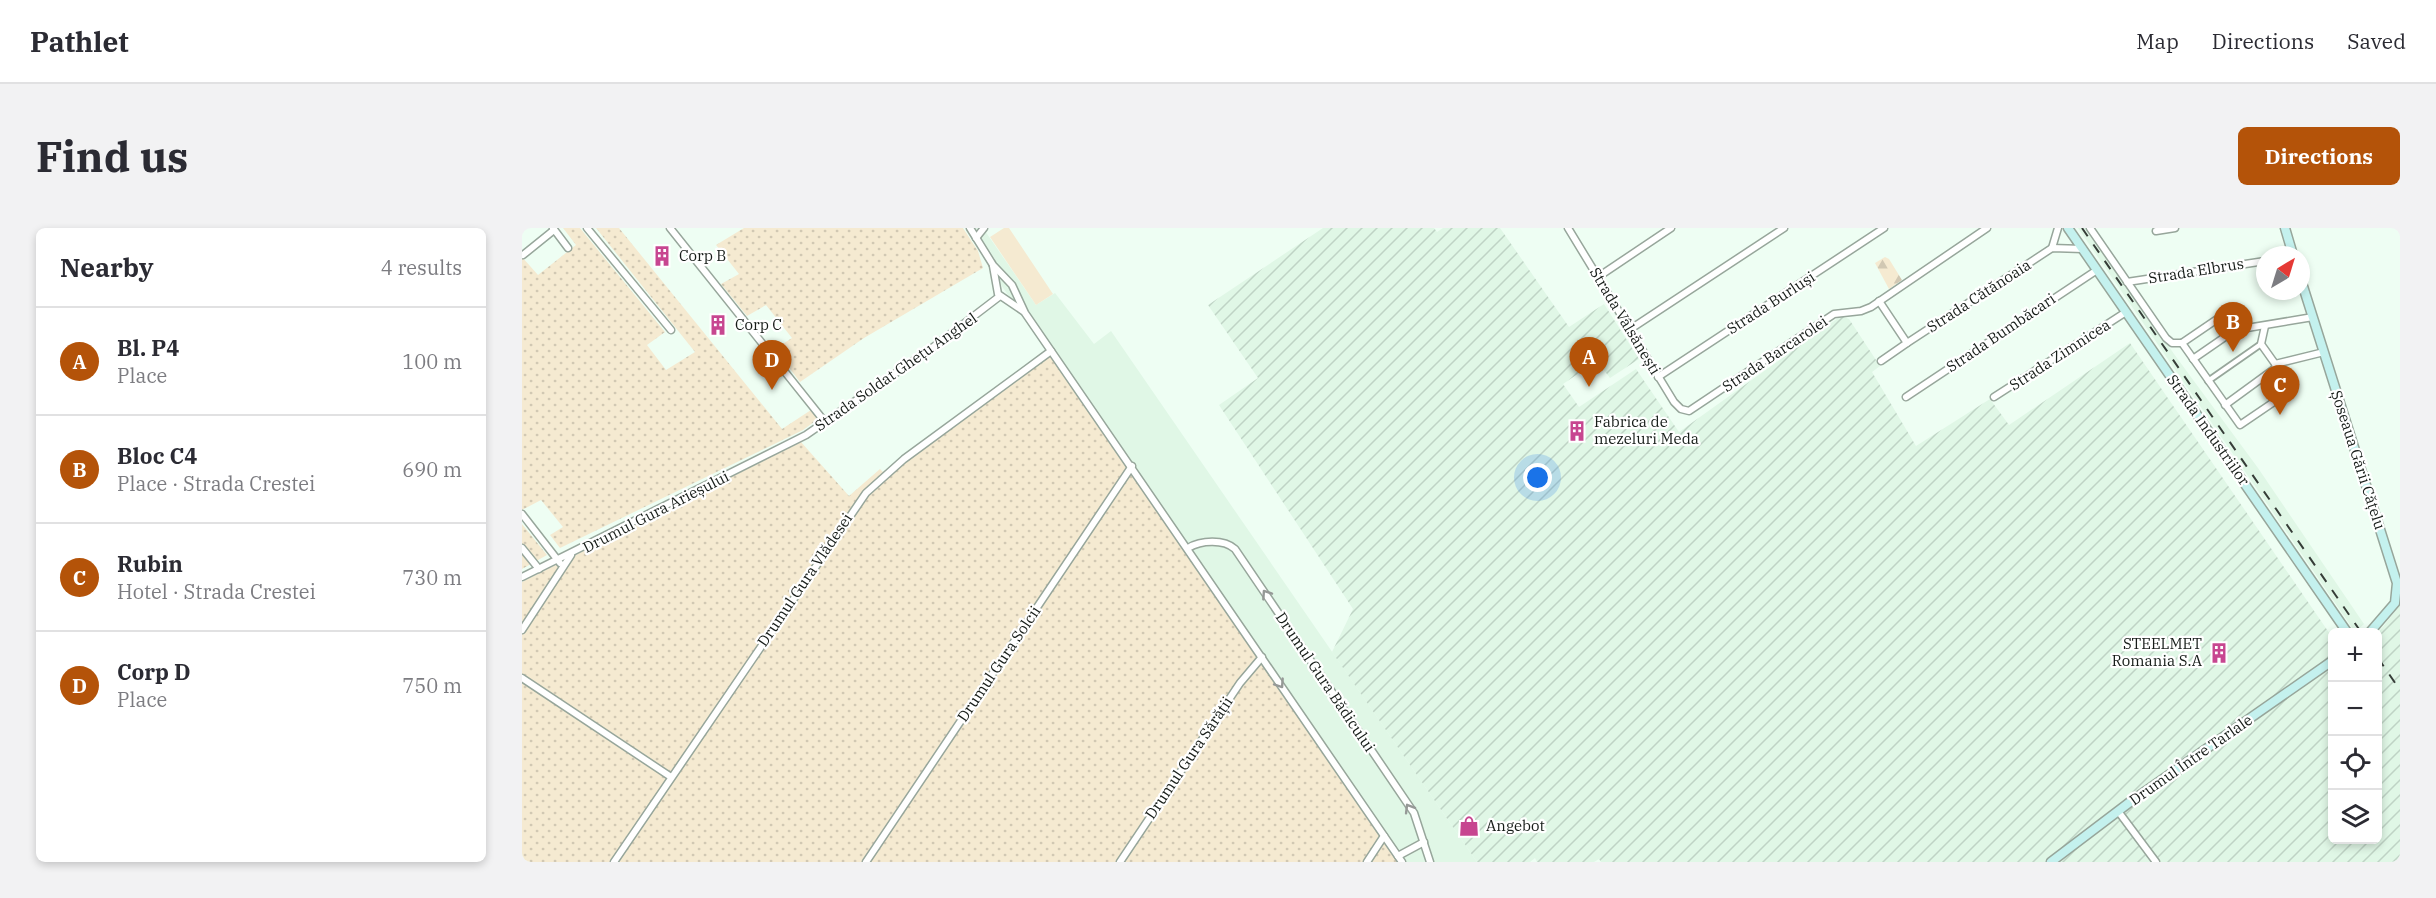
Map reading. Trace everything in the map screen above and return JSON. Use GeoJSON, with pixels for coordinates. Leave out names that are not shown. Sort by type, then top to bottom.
{"type":"FeatureCollection","features":[{"type":"Feature","properties":{"kind":"main road","name":"Strada Industriilor"},"geometry":{"type":"LineString","coordinates":[[2068,228],[2344,628]]}},
{"type":"Feature","properties":{"kind":"main road"},"geometry":{"type":"LineString","coordinates":[[2285,228],[2290,246]]}},
{"type":"Feature","properties":{"kind":"main road","name":"Șoseaua Gării Cățelu"},"geometry":{"type":"LineString","coordinates":[[2308,300],[2398,582],[2395,603],[2374,628]]}},
{"type":"Feature","properties":{"kind":"main road","name":"Drumul Între Tarlale"},"geometry":{"type":"LineString","coordinates":[[2051,862],[2118,811],[2328,664]]}},
{"type":"Feature","properties":{"kind":"street"},"geometry":{"type":"LineString","coordinates":[[587,228],[671,330]]}},
{"type":"Feature","properties":{"kind":"street"},"geometry":{"type":"LineString","coordinates":[[670,228],[825,422]]}},
{"type":"Feature","properties":{"kind":"street"},"geometry":{"type":"LineString","coordinates":[[970,228],[993,265],[1013,286],[1025,313],[1400,859],[1424,842]]}},
{"type":"Feature","properties":{"kind":"street"},"geometry":{"type":"LineString","coordinates":[[976,238],[984,228]]}},
{"type":"Feature","properties":{"kind":"street","name":"Strada Vâlsănești"},"geometry":{"type":"LineString","coordinates":[[1568,228],[1674,402],[1686,411]]}},
{"type":"Feature","properties":{"kind":"street"},"geometry":{"type":"LineString","coordinates":[[1598,277],[1671,228]]}},
{"type":"Feature","properties":{"kind":"street"},"geometry":{"type":"LineString","coordinates":[[1629,330],[1784,228]]}},
{"type":"Feature","properties":{"kind":"street","name":"Strada Burluși"},"geometry":{"type":"LineString","coordinates":[[1658,377],[1884,228]]}},
{"type":"Feature","properties":{"kind":"street","name":"Strada Barcarolei"},"geometry":{"type":"LineString","coordinates":[[1686,411],[1696,408],[1834,314],[1861,311],[1879,301],[1987,228]]}},
{"type":"Feature","properties":{"kind":"street"},"geometry":{"type":"LineString","coordinates":[[2058,228],[2052,248],[2083,249]]}},
{"type":"Feature","properties":{"kind":"street"},"geometry":{"type":"LineString","coordinates":[[2090,228],[2170,342],[2182,343],[2229,311]]}},
{"type":"Feature","properties":{"kind":"street"},"geometry":{"type":"LineString","coordinates":[[2156,231],[2175,228]]}},
{"type":"Feature","properties":{"kind":"street"},"geometry":{"type":"LineString","coordinates":[[523,255],[553,229],[568,248]]}},
{"type":"Feature","properties":{"kind":"street","name":"Strada Cătănoaia"},"geometry":{"type":"LineString","coordinates":[[1881,361],[2052,248]]}},
{"type":"Feature","properties":{"kind":"street","name":"Strada Elbrus"},"geometry":{"type":"LineString","coordinates":[[2127,282],[2256,262]]}},
{"type":"Feature","properties":{"kind":"street"},"geometry":{"type":"LineString","coordinates":[[993,265],[1003,298],[1025,313]]}},
{"type":"Feature","properties":{"kind":"street","name":"Strada Bumbăcari"},"geometry":{"type":"LineString","coordinates":[[1906,397],[2097,270]]}},
{"type":"Feature","properties":{"kind":"street"},"geometry":{"type":"LineString","coordinates":[[998,287],[1007,282]]}},
{"type":"Feature","properties":{"kind":"street","name":"Strada Soldat Ghețu Anghel"},"geometry":{"type":"LineString","coordinates":[[789,445],[1014,291]]}},
{"type":"Feature","properties":{"kind":"street"},"geometry":{"type":"LineString","coordinates":[[1879,301],[1907,343]]}},
{"type":"Feature","properties":{"kind":"street","name":"Strada Zimnicea"},"geometry":{"type":"LineString","coordinates":[[1994,398],[2126,312]]}},
{"type":"Feature","properties":{"kind":"street"},"geometry":{"type":"LineString","coordinates":[[2193,359],[2235,330],[2313,317]]}},
{"type":"Feature","properties":{"kind":"street"},"geometry":{"type":"LineString","coordinates":[[2208,381],[2261,344],[2265,326]]}},
{"type":"Feature","properties":{"kind":"street"},"geometry":{"type":"LineString","coordinates":[[2182,343],[2240,426],[2293,389],[2261,344]]}},
{"type":"Feature","properties":{"kind":"street","name":"Drumul Gura Vlădesei"},"geometry":{"type":"LineString","coordinates":[[614,862],[851,512],[874,484],[904,459],[1051,351]]}},
{"type":"Feature","properties":{"kind":"street"},"geometry":{"type":"LineString","coordinates":[[2225,405],[2276,365],[2324,352]]}},
{"type":"Feature","properties":{"kind":"street","name":"Drumul Gura Arieșului"},"geometry":{"type":"LineString","coordinates":[[522,577],[789,445]]}},
{"type":"Feature","properties":{"kind":"street","name":"Drumul Gura Solcii"},"geometry":{"type":"LineString","coordinates":[[866,862],[1132,466]]}},
{"type":"Feature","properties":{"kind":"street"},"geometry":{"type":"LineString","coordinates":[[522,514],[563,567]]}},
{"type":"Feature","properties":{"kind":"street","name":"Drumul Gura Bădicului"},"geometry":{"type":"LineString","coordinates":[[1188,548],[1219,542],[1235,549],[1414,813],[1430,862]]}},
{"type":"Feature","properties":{"kind":"street"},"geometry":{"type":"LineString","coordinates":[[522,548],[539,569]]}},
{"type":"Feature","properties":{"kind":"street"},"geometry":{"type":"LineString","coordinates":[[522,630],[572,554]]}},
{"type":"Feature","properties":{"kind":"street","name":"Drumul Gura Sărății"},"geometry":{"type":"LineString","coordinates":[[1120,862],[1240,683],[1262,657]]}},
{"type":"Feature","properties":{"kind":"street"},"geometry":{"type":"LineString","coordinates":[[522,678],[670,777]]}},
{"type":"Feature","properties":{"kind":"street"},"geometry":{"type":"LineString","coordinates":[[2118,811],[2156,862]]}},
{"type":"Feature","properties":{"kind":"street"},"geometry":{"type":"LineString","coordinates":[[1366,862],[1384,836]]}},
{"type":"Feature","properties":{"kind":"shaded area"},"geometry":{"type":"Polygon","coordinates":[[[974,228],[983,228],[1036,305],[1055,293],[1094,344],[1111,331],[1477,862],[1398,862],[988,266],[995,259],[974,228]]]}},
{"type":"Feature","properties":{"kind":"shaded area"},"geometry":{"type":"Polygon","coordinates":[[[1323,228],[1434,228],[1437,232],[1443,228],[1500,228],[1569,327],[1604,304],[1639,359],[1610,378],[1597,361],[1563,384],[1579,407],[1636,369],[1679,432],[1841,316],[1849,319],[1880,366],[1872,372],[1916,446],[1990,399],[2009,425],[2130,343],[2328,631],[2328,844],[2382,844],[2382,628],[2400,605],[2400,862],[1601,862],[1599,859],[1594,862],[1537,862],[1535,858],[1530,862],[1477,862],[1332,652],[1353,609],[1219,405],[1258,378],[1208,305],[1323,228]]]}},
{"type":"Feature","properties":{"kind":"shaded area"},"geometry":{"type":"Polygon","coordinates":[[[2078,228],[2089,228],[2174,354],[2258,468],[2364,624],[2360,628],[2352,628],[2078,228]]]}},
{"type":"Feature","properties":{"kind":"green space"},"geometry":{"type":"Polygon","coordinates":[[[563,228],[580,228],[665,332],[647,345],[666,370],[695,352],[596,228],[619,228],[782,429],[811,410],[818,419],[803,430],[560,548],[550,535],[563,527],[541,500],[522,510],[522,257],[538,275],[576,245],[563,228]]]}},
{"type":"Feature","properties":{"kind":"green space"},"geometry":{"type":"Polygon","coordinates":[[[744,228],[963,228],[978,251],[983,268],[864,338],[800,382],[775,349],[792,338],[766,305],[747,316],[721,284],[739,274],[716,245],[744,228]]]}},
{"type":"Feature","properties":{"kind":"green space"},"geometry":{"type":"Polygon","coordinates":[[[1004,228],[1009,228],[1053,294],[1036,305],[990,237],[1004,228]]]}},
{"type":"Feature","properties":{"kind":"green space"},"geometry":{"type":"Polygon","coordinates":[[[1885,257],[1889,259],[1902,280],[1889,289],[1875,263],[1885,257]]]}},
{"type":"Feature","properties":{"kind":"green space"},"geometry":{"type":"Polygon","coordinates":[[[1050,356],[1398,862],[522,862],[522,582],[801,442],[849,496],[880,469],[883,472],[920,443],[924,448],[1050,356]]]}},
{"type":"Feature","properties":{"kind":"green space"},"geometry":{"type":"Polygon","coordinates":[[[522,524],[547,555],[522,569],[522,524]]]}},
{"type":"Feature","properties":{"kind":"railway"},"geometry":{"type":"LineString","coordinates":[[2082,228],[2358,628]]}},
{"type":"Feature","properties":{"kind":"railway"},"geometry":{"type":"LineString","coordinates":[[2382,664],[2400,690]]}},
{"type":"Feature","properties":{"kind":"place","name":"Corp B"},"geometry":{"type":"Point","coordinates":[662,256]}},
{"type":"Feature","properties":{"kind":"place","name":"Corp C"},"geometry":{"type":"Point","coordinates":[718,325]}},
{"type":"Feature","properties":{"kind":"place","name":"Bloc C4"},"geometry":{"type":"Point","coordinates":[2233,352]}},
{"type":"Feature","properties":{"kind":"place","name":"Bl. P4"},"geometry":{"type":"Point","coordinates":[1589,387]}},
{"type":"Feature","properties":{"kind":"place","name":"Corp D"},"geometry":{"type":"Point","coordinates":[772,390]}},
{"type":"Feature","properties":{"kind":"place","name":"Rubin"},"geometry":{"type":"Point","coordinates":[2280,415]}},
{"type":"Feature","properties":{"kind":"place","name":"Fabrica de mezeluri Meda"},"geometry":{"type":"Point","coordinates":[1577,431]}},
{"type":"Feature","properties":{"kind":"place","name":"STEELMET Romania S.A"},"geometry":{"type":"Point","coordinates":[2219,653]}},
{"type":"Feature","properties":{"kind":"place","name":"Angebot"},"geometry":{"type":"Point","coordinates":[1469,826]}}]}
